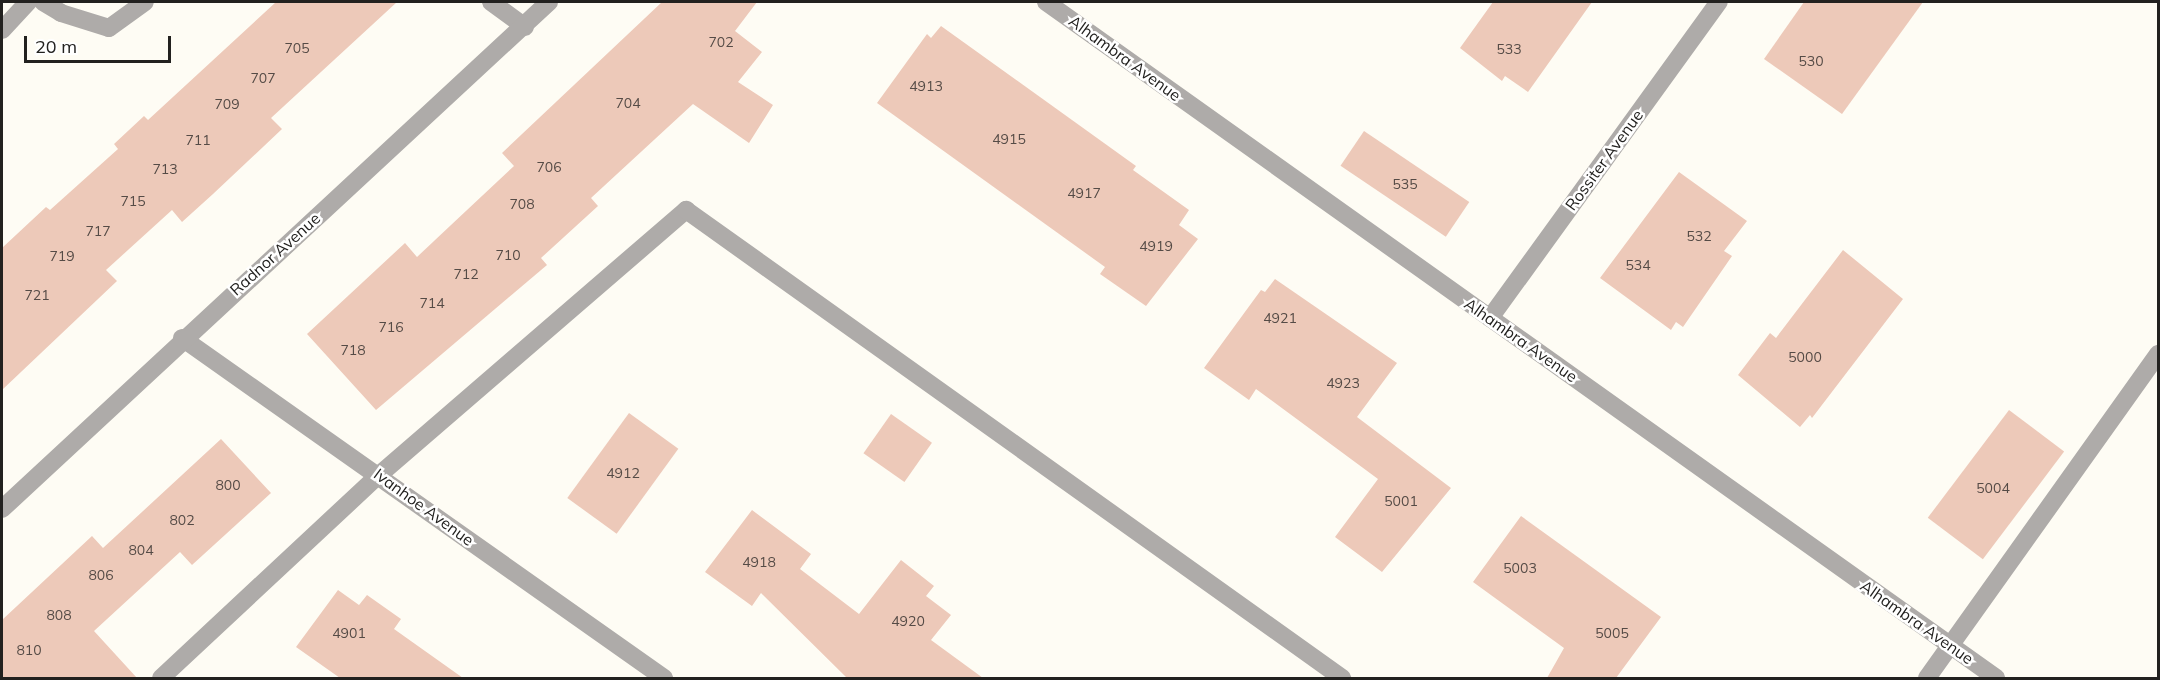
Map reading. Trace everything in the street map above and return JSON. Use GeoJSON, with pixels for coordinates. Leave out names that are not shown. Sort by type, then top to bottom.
{"type":"FeatureCollection","features":[{"type":"Feature","properties":{"kind":"street"},"geometry":{"type":"LineString","coordinates":[[2,30],[28,2]]}},
{"type":"Feature","properties":{"kind":"street"},"geometry":{"type":"LineString","coordinates":[[43,2],[61,13],[109,28],[145,2]]}},
{"type":"Feature","properties":{"kind":"street"},"geometry":{"type":"LineString","coordinates":[[491,2],[525,27]]}},
{"type":"Feature","properties":{"kind":"street","name":"Radnor Avenue"},"geometry":{"type":"LineString","coordinates":[[2,509],[182,338],[525,27],[549,2]]}},
{"type":"Feature","properties":{"kind":"street","name":"Alhambra Avenue"},"geometry":{"type":"LineString","coordinates":[[1046,2],[1996,678]]}},
{"type":"Feature","properties":{"kind":"street","name":"Rossiter Avenue"},"geometry":{"type":"LineString","coordinates":[[1490,318],[1719,2]]}},
{"type":"Feature","properties":{"kind":"street"},"geometry":{"type":"LineString","coordinates":[[160,678],[379,475],[686,210],[1342,678]]}},
{"type":"Feature","properties":{"kind":"street","name":"Ivanhoe Avenue"},"geometry":{"type":"LineString","coordinates":[[182,338],[664,678]]}},
{"type":"Feature","properties":{"kind":"street"},"geometry":{"type":"LineString","coordinates":[[1927,678],[2158,354]]}},
{"type":"Feature","properties":{"kind":"building"},"geometry":{"type":"Polygon","coordinates":[[[276,2],[397,2],[271,118],[282,129],[213,194],[182,222],[172,210],[106,270],[117,281],[2,390],[2,248],[46,207],[50,210],[118,149],[114,144],[144,116],[148,120],[276,2]]]}},
{"type":"Feature","properties":{"kind":"building"},"geometry":{"type":"Polygon","coordinates":[[[662,2],[757,2],[735,31],[762,52],[738,82],[773,105],[749,143],[693,104],[591,198],[598,206],[541,258],[547,265],[376,410],[307,334],[405,243],[417,257],[514,166],[502,153],[662,2]]]}},
{"type":"Feature","properties":{"kind":"building"},"geometry":{"type":"Polygon","coordinates":[[[1493,2],[1592,2],[1528,92],[1505,76],[1502,81],[1460,48],[1493,2]]]}},
{"type":"Feature","properties":{"kind":"building"},"geometry":{"type":"Polygon","coordinates":[[[1804,2],[1923,2],[1842,114],[1764,59],[1804,2]]]}},
{"type":"Feature","properties":{"kind":"building"},"geometry":{"type":"Polygon","coordinates":[[[941,26],[1136,166],[1133,170],[1189,210],[1179,225],[1198,239],[1146,306],[1100,274],[1105,267],[877,103],[927,34],[931,38],[941,26]]]}},
{"type":"Feature","properties":{"kind":"building"},"geometry":{"type":"Polygon","coordinates":[[[1364,131],[1469,202],[1446,237],[1341,166],[1364,131]]]}},
{"type":"Feature","properties":{"kind":"building"},"geometry":{"type":"Polygon","coordinates":[[[1679,172],[1747,221],[1724,251],[1732,256],[1683,327],[1676,322],[1671,330],[1600,278],[1679,172]]]}},
{"type":"Feature","properties":{"kind":"building"},"geometry":{"type":"Polygon","coordinates":[[[1843,250],[1903,299],[1812,418],[1810,415],[1800,427],[1738,375],[1770,333],[1776,338],[1843,250]]]}},
{"type":"Feature","properties":{"kind":"building"},"geometry":{"type":"Polygon","coordinates":[[[1275,279],[1397,363],[1357,417],[1451,488],[1382,572],[1335,537],[1378,479],[1256,389],[1249,400],[1204,368],[1261,290],[1265,292],[1275,279]]]}},
{"type":"Feature","properties":{"kind":"building"},"geometry":{"type":"Polygon","coordinates":[[[2009,410],[2064,452],[1983,559],[1928,518],[2009,410]]]}},
{"type":"Feature","properties":{"kind":"building"},"geometry":{"type":"Polygon","coordinates":[[[629,413],[678,449],[617,534],[567,498],[629,413]]]}},
{"type":"Feature","properties":{"kind":"building"},"geometry":{"type":"Polygon","coordinates":[[[891,414],[932,443],[904,482],[863,453],[891,414]]]}},
{"type":"Feature","properties":{"kind":"building"},"geometry":{"type":"Polygon","coordinates":[[[221,439],[271,493],[192,565],[180,552],[94,631],[137,678],[2,678],[2,620],[92,536],[103,548],[221,439]]]}},
{"type":"Feature","properties":{"kind":"building"},"geometry":{"type":"Polygon","coordinates":[[[752,510],[811,554],[800,569],[859,614],[901,560],[934,586],[926,596],[951,615],[931,640],[983,678],[847,678],[761,593],[752,606],[705,572],[752,510]]]}},
{"type":"Feature","properties":{"kind":"building"},"geometry":{"type":"Polygon","coordinates":[[[1521,516],[1661,617],[1616,678],[1547,678],[1564,648],[1473,582],[1521,516]]]}},
{"type":"Feature","properties":{"kind":"building"},"geometry":{"type":"Polygon","coordinates":[[[338,590],[359,605],[367,595],[401,619],[394,629],[463,678],[340,678],[296,647],[338,590]]]}}]}
